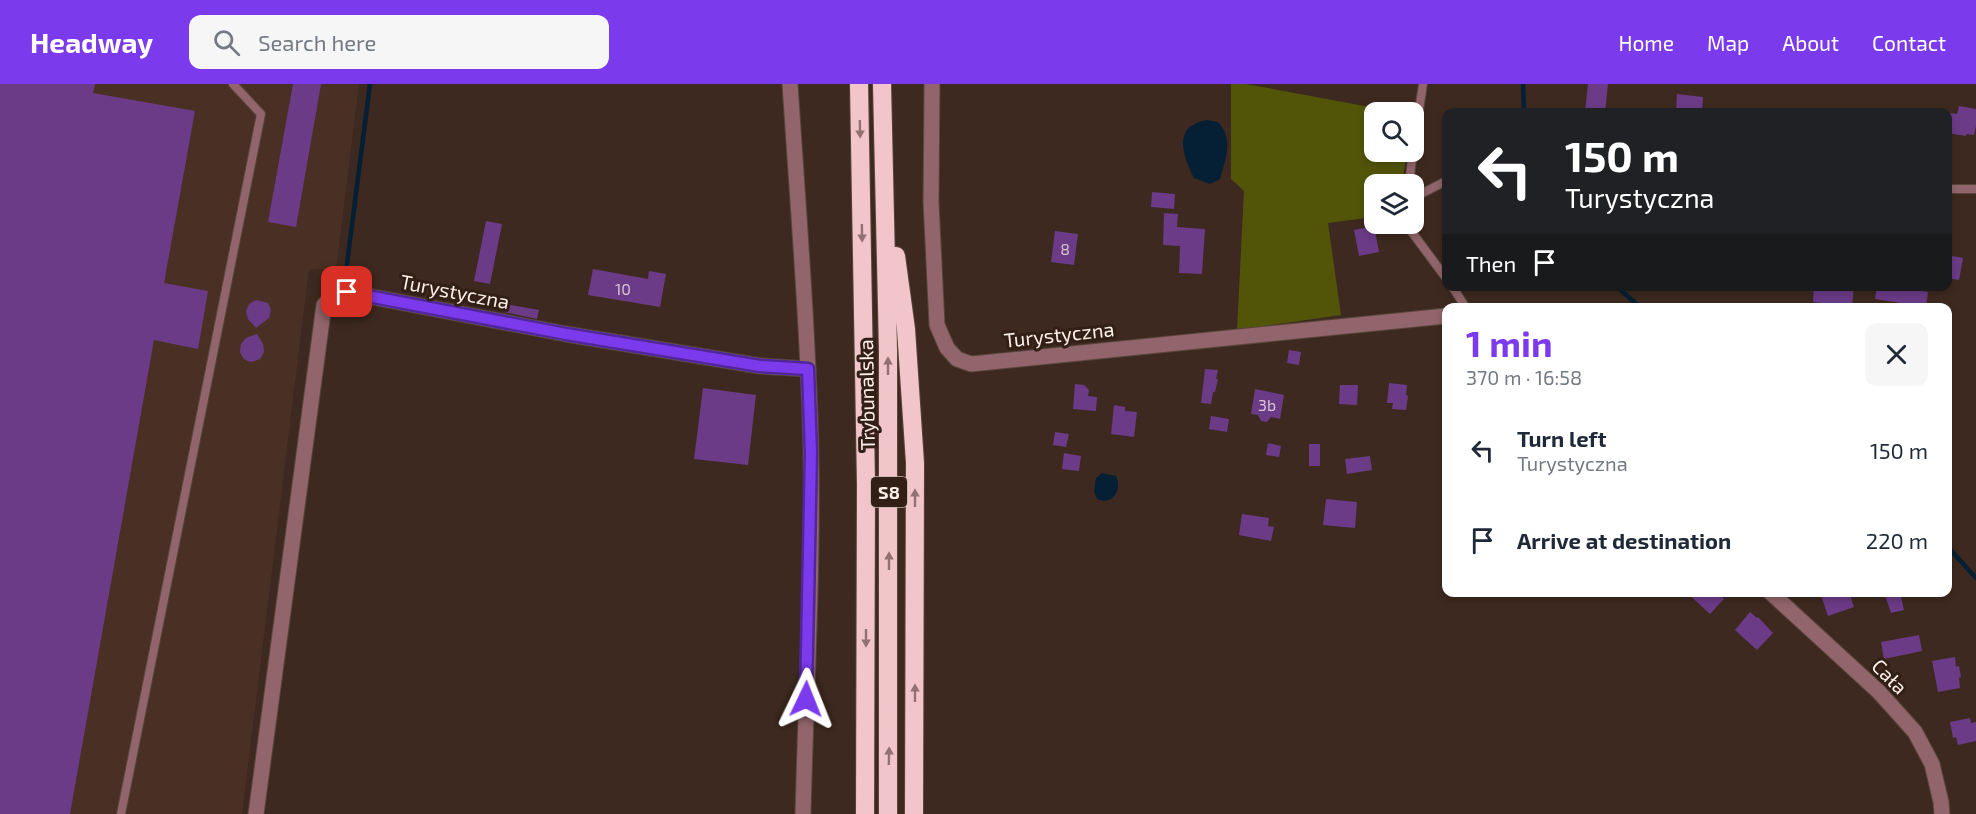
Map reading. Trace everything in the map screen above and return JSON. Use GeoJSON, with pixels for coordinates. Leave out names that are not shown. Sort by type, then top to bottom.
{"type":"FeatureCollection","features":[{"type":"Feature","properties":{"kind":"highway","name":"Trybunalska"},"geometry":{"type":"LineString","coordinates":[[859,84],[866,484],[865,814]]}},
{"type":"Feature","properties":{"kind":"highway","name":"Trybunalska"},"geometry":{"type":"LineString","coordinates":[[882,84],[890,520],[888,814]]}},
{"type":"Feature","properties":{"kind":"highway"},"geometry":{"type":"LineString","coordinates":[[885,170],[906,329],[915,463],[914,814]]}},
{"type":"Feature","properties":{"kind":"street"},"geometry":{"type":"LineString","coordinates":[[790,84],[811,453],[803,814]]}},
{"type":"Feature","properties":{"kind":"street","name":"Turystyczna"},"geometry":{"type":"LineString","coordinates":[[932,84],[931,202],[937,325],[947,348],[957,359],[971,364],[1442,316]]}},
{"type":"Feature","properties":{"kind":"street","name":"Turystyczna"},"geometry":{"type":"LineString","coordinates":[[256,814],[324,305],[331,298],[347,292],[566,334],[760,366],[808,369]]}},
{"type":"Feature","properties":{"kind":"street","name":"Cała"},"geometry":{"type":"LineString","coordinates":[[1775,597],[1878,692],[1915,732],[1932,764],[1942,814]]}},
{"type":"Feature","properties":{"kind":"lane"},"geometry":{"type":"LineString","coordinates":[[121,814],[261,114],[232,84]]}},
{"type":"Feature","properties":{"kind":"lane"},"geometry":{"type":"LineString","coordinates":[[1420,102],[1423,84]]}},
{"type":"Feature","properties":{"kind":"lane"},"geometry":{"type":"LineString","coordinates":[[1424,193],[1442,184]]}},
{"type":"Feature","properties":{"kind":"lane"},"geometry":{"type":"LineString","coordinates":[[1952,189],[1976,189]]}},
{"type":"Feature","properties":{"kind":"lane"},"geometry":{"type":"LineString","coordinates":[[1413,234],[1442,273]]}},
{"type":"Feature","properties":{"kind":"shaded area"},"geometry":{"type":"Polygon","coordinates":[[[0,84],[359,84],[336,270],[309,269],[242,814],[0,814],[0,84]]]}},
{"type":"Feature","properties":{"kind":"shaded area"},"geometry":{"type":"Polygon","coordinates":[[[1231,84],[1246,84],[1364,106],[1364,162],[1405,162],[1404,174],[1364,174],[1364,218],[1328,223],[1341,315],[1237,330],[1244,191],[1231,179],[1231,84]]]}},
{"type":"Feature","properties":{"kind":"water"},"geometry":{"type":"Polygon","coordinates":[[[1207,120],[1218,122],[1223,128],[1227,142],[1220,179],[1210,184],[1194,178],[1188,165],[1183,142],[1187,130],[1196,123],[1207,120]]]}},
{"type":"Feature","properties":{"kind":"water"},"geometry":{"type":"Polygon","coordinates":[[[1102,473],[1116,476],[1118,486],[1115,495],[1102,501],[1097,499],[1094,491],[1096,478],[1102,473]]]}},
{"type":"Feature","properties":{"kind":"building"},"geometry":{"type":"Polygon","coordinates":[[[0,84],[95,84],[93,93],[195,111],[164,283],[208,291],[198,349],[154,340],[70,814],[0,814],[0,84]]]}},
{"type":"Feature","properties":{"kind":"building"},"geometry":{"type":"Polygon","coordinates":[[[293,84],[321,84],[296,227],[268,222],[293,84]]]}},
{"type":"Feature","properties":{"kind":"building"},"geometry":{"type":"Polygon","coordinates":[[[1588,84],[1608,84],[1605,108],[1585,108],[1588,84]]]}},
{"type":"Feature","properties":{"kind":"building"},"geometry":{"type":"Polygon","coordinates":[[[1677,94],[1703,97],[1702,108],[1676,108],[1677,94]]]}},
{"type":"Feature","properties":{"kind":"building"},"geometry":{"type":"Polygon","coordinates":[[[1959,106],[1976,109],[1974,135],[1952,134],[1952,113],[1957,114],[1959,106]]]}},
{"type":"Feature","properties":{"kind":"building"},"geometry":{"type":"Polygon","coordinates":[[[1152,192],[1175,194],[1174,209],[1151,207],[1152,192]]]}},
{"type":"Feature","properties":{"kind":"building"},"geometry":{"type":"Polygon","coordinates":[[[1164,213],[1178,214],[1177,227],[1205,229],[1202,274],[1179,273],[1180,246],[1163,245],[1164,213]]]}},
{"type":"Feature","properties":{"kind":"building"},"geometry":{"type":"Polygon","coordinates":[[[486,221],[502,224],[490,284],[474,281],[486,221]]]}},
{"type":"Feature","properties":{"kind":"building"},"geometry":{"type":"Polygon","coordinates":[[[1364,228],[1364,234],[1376,234],[1379,252],[1359,256],[1354,230],[1364,228]]]}},
{"type":"Feature","properties":{"kind":"building"},"geometry":{"type":"Polygon","coordinates":[[[1055,231],[1078,234],[1074,265],[1051,262],[1055,231]]]}},
{"type":"Feature","properties":{"kind":"building"},"geometry":{"type":"Polygon","coordinates":[[[1952,256],[1963,258],[1959,280],[1952,279],[1952,256]]]}},
{"type":"Feature","properties":{"kind":"building"},"geometry":{"type":"Polygon","coordinates":[[[593,269],[648,279],[649,271],[666,274],[660,307],[588,295],[593,269]]]}},
{"type":"Feature","properties":{"kind":"building"},"geometry":{"type":"Polygon","coordinates":[[[1814,291],[1854,291],[1852,303],[1813,302],[1814,291]]]}},
{"type":"Feature","properties":{"kind":"building"},"geometry":{"type":"Polygon","coordinates":[[[1876,291],[1928,292],[1927,303],[1900,303],[1875,299],[1876,291]]]}},
{"type":"Feature","properties":{"kind":"building"},"geometry":{"type":"Polygon","coordinates":[[[256,300],[268,303],[271,310],[269,318],[256,328],[248,319],[246,311],[249,304],[256,300]]]}},
{"type":"Feature","properties":{"kind":"building"},"geometry":{"type":"Polygon","coordinates":[[[505,304],[539,310],[537,319],[504,312],[505,304]]]}},
{"type":"Feature","properties":{"kind":"building"},"geometry":{"type":"Polygon","coordinates":[[[257,334],[263,344],[264,352],[260,359],[248,361],[240,352],[241,344],[246,338],[257,334]]]}},
{"type":"Feature","properties":{"kind":"building"},"geometry":{"type":"Polygon","coordinates":[[[1289,350],[1301,352],[1299,365],[1287,363],[1289,350]]]}},
{"type":"Feature","properties":{"kind":"building"},"geometry":{"type":"Polygon","coordinates":[[[1205,369],[1218,370],[1216,379],[1218,379],[1211,404],[1201,403],[1205,369]]]}},
{"type":"Feature","properties":{"kind":"building"},"geometry":{"type":"Polygon","coordinates":[[[1389,383],[1407,385],[1406,410],[1392,409],[1393,403],[1387,403],[1389,383]]]}},
{"type":"Feature","properties":{"kind":"building"},"geometry":{"type":"Polygon","coordinates":[[[1075,384],[1084,385],[1089,390],[1088,396],[1097,397],[1096,411],[1073,409],[1075,384]]]}},
{"type":"Feature","properties":{"kind":"building"},"geometry":{"type":"Polygon","coordinates":[[[1340,385],[1358,385],[1357,405],[1339,404],[1340,385]]]}},
{"type":"Feature","properties":{"kind":"building"},"geometry":{"type":"Polygon","coordinates":[[[703,388],[756,395],[748,465],[694,459],[703,388]]]}},
{"type":"Feature","properties":{"kind":"building"},"geometry":{"type":"Polygon","coordinates":[[[1255,389],[1284,395],[1280,419],[1271,417],[1267,422],[1261,421],[1258,415],[1251,414],[1255,389]]]}},
{"type":"Feature","properties":{"kind":"building"},"geometry":{"type":"Polygon","coordinates":[[[1114,405],[1125,407],[1125,411],[1137,412],[1134,437],[1111,434],[1114,405]]]}},
{"type":"Feature","properties":{"kind":"building"},"geometry":{"type":"Polygon","coordinates":[[[1211,416],[1229,419],[1227,432],[1209,429],[1211,416]]]}},
{"type":"Feature","properties":{"kind":"building"},"geometry":{"type":"Polygon","coordinates":[[[1055,432],[1069,434],[1066,447],[1053,445],[1055,432]]]}},
{"type":"Feature","properties":{"kind":"building"},"geometry":{"type":"Polygon","coordinates":[[[1268,443],[1281,446],[1279,457],[1266,455],[1268,443]]]}},
{"type":"Feature","properties":{"kind":"building"},"geometry":{"type":"Polygon","coordinates":[[[1309,444],[1320,444],[1320,466],[1309,466],[1309,444]]]}},
{"type":"Feature","properties":{"kind":"building"},"geometry":{"type":"Polygon","coordinates":[[[1064,453],[1081,456],[1079,471],[1062,469],[1064,453]]]}},
{"type":"Feature","properties":{"kind":"building"},"geometry":{"type":"Polygon","coordinates":[[[1370,456],[1372,470],[1347,474],[1345,459],[1370,456]]]}},
{"type":"Feature","properties":{"kind":"building"},"geometry":{"type":"Polygon","coordinates":[[[1326,499],[1357,502],[1355,528],[1323,525],[1326,499]]]}},
{"type":"Feature","properties":{"kind":"building"},"geometry":{"type":"Polygon","coordinates":[[[1242,514],[1269,518],[1268,526],[1274,527],[1271,541],[1239,535],[1242,514]]]}},
{"type":"Feature","properties":{"kind":"building"},"geometry":{"type":"Polygon","coordinates":[[[1691,597],[1722,597],[1724,599],[1710,614],[1691,597]]]}},
{"type":"Feature","properties":{"kind":"building"},"geometry":{"type":"Polygon","coordinates":[[[1822,597],[1851,597],[1854,607],[1828,616],[1822,597]]]}},
{"type":"Feature","properties":{"kind":"building"},"geometry":{"type":"Polygon","coordinates":[[[1886,597],[1901,597],[1904,610],[1891,613],[1886,597]]]}},
{"type":"Feature","properties":{"kind":"building"},"geometry":{"type":"Polygon","coordinates":[[[1750,612],[1773,633],[1757,650],[1735,630],[1750,612]]]}},
{"type":"Feature","properties":{"kind":"building"},"geometry":{"type":"Polygon","coordinates":[[[1919,635],[1922,651],[1884,659],[1881,642],[1919,635]]]}},
{"type":"Feature","properties":{"kind":"building"},"geometry":{"type":"Polygon","coordinates":[[[1955,657],[1956,667],[1959,666],[1961,677],[1959,678],[1960,688],[1938,692],[1932,661],[1955,657]]]}},
{"type":"Feature","properties":{"kind":"building"},"geometry":{"type":"Polygon","coordinates":[[[1970,718],[1971,723],[1976,722],[1976,741],[1958,745],[1956,737],[1953,738],[1950,722],[1970,718]]]}},
{"type":"Feature","properties":{"kind":"waterway"},"geometry":{"type":"LineString","coordinates":[[347,264],[370,84]]}},
{"type":"Feature","properties":{"kind":"waterway"},"geometry":{"type":"LineString","coordinates":[[1523,84],[1524,108]]}},
{"type":"Feature","properties":{"kind":"waterway"},"geometry":{"type":"LineString","coordinates":[[1622,291],[1635,303]]}},
{"type":"Feature","properties":{"kind":"waterway"},"geometry":{"type":"LineString","coordinates":[[1952,552],[1976,578]]}},
{"type":"Feature","properties":{"kind":"route"},"geometry":{"type":"LineString","coordinates":[[347,292],[566,334],[760,366],[808,369],[811,453],[806,699]]}}]}
